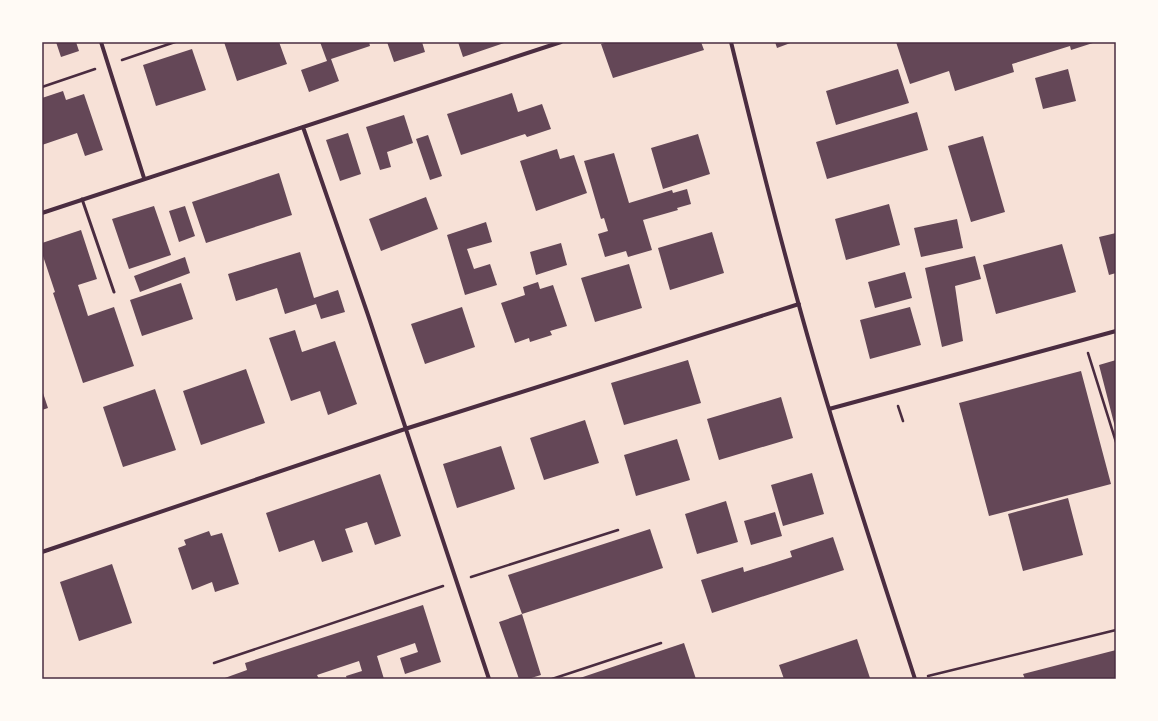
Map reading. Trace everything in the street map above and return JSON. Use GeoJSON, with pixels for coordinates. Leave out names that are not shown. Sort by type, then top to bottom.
{"type":"FeatureCollection","features":[{"type":"Feature","properties":{"kind":"street"},"geometry":{"type":"LineString","coordinates":[[101,42],[144,178]]}},
{"type":"Feature","properties":{"kind":"street"},"geometry":{"type":"LineString","coordinates":[[42,213],[144,178],[303,128],[561,42]]}},
{"type":"Feature","properties":{"kind":"street"},"geometry":{"type":"LineString","coordinates":[[731,42],[764,176],[829,409],[914,679]]}},
{"type":"Feature","properties":{"kind":"street"},"geometry":{"type":"LineString","coordinates":[[303,128],[489,679]]}},
{"type":"Feature","properties":{"kind":"street"},"geometry":{"type":"LineString","coordinates":[[42,552],[405,429],[799,304]]}},
{"type":"Feature","properties":{"kind":"street"},"geometry":{"type":"LineString","coordinates":[[829,409],[1116,331]]}},
{"type":"Feature","properties":{"kind":"lane"},"geometry":{"type":"LineString","coordinates":[[82,199],[114,292]]}},
{"type":"Feature","properties":{"kind":"path"},"geometry":{"type":"LineString","coordinates":[[1084,340],[1116,442]]}},
{"type":"Feature","properties":{"kind":"path"},"geometry":{"type":"LineString","coordinates":[[214,663],[456,582],[618,530]]}},
{"type":"Feature","properties":{"kind":"path"},"geometry":{"type":"LineString","coordinates":[[925,677],[1116,630]]}},
{"type":"Feature","properties":{"kind":"path"},"geometry":{"type":"LineString","coordinates":[[552,679],[661,643]]}},
{"type":"Feature","properties":{"kind":"building"},"geometry":{"type":"Polygon","coordinates":[[[56,42],[76,42],[79,51],[61,57],[56,42]]]}},
{"type":"Feature","properties":{"kind":"building"},"geometry":{"type":"Polygon","coordinates":[[[224,42],[279,42],[287,64],[237,81],[224,42]]]}},
{"type":"Feature","properties":{"kind":"building"},"geometry":{"type":"Polygon","coordinates":[[[320,42],[369,42],[370,46],[331,59],[339,81],[309,92],[301,70],[327,61],[320,42]]]}},
{"type":"Feature","properties":{"kind":"building"},"geometry":{"type":"Polygon","coordinates":[[[387,42],[422,42],[425,52],[394,62],[387,42]]]}},
{"type":"Feature","properties":{"kind":"building"},"geometry":{"type":"Polygon","coordinates":[[[458,42],[507,42],[463,57],[458,42]]]}},
{"type":"Feature","properties":{"kind":"building"},"geometry":{"type":"Polygon","coordinates":[[[608,42],[701,42],[704,50],[613,78],[601,44],[608,42]]]}},
{"type":"Feature","properties":{"kind":"building"},"geometry":{"type":"Polygon","coordinates":[[[775,42],[793,42],[777,48],[775,42]]]}},
{"type":"Feature","properties":{"kind":"building"},"geometry":{"type":"Polygon","coordinates":[[[896,42],[1096,42],[1071,50],[1070,46],[1012,64],[1014,72],[955,91],[949,71],[910,84],[896,42]]]}},
{"type":"Feature","properties":{"kind":"building"},"geometry":{"type":"Polygon","coordinates":[[[192,49],[206,90],[156,106],[143,65],[192,49]]]}},
{"type":"Feature","properties":{"kind":"building"},"geometry":{"type":"Polygon","coordinates":[[[898,69],[909,103],[836,125],[826,91],[898,69]]]}},
{"type":"Feature","properties":{"kind":"building"},"geometry":{"type":"Polygon","coordinates":[[[1068,69],[1076,101],[1043,109],[1035,78],[1068,69]]]}},
{"type":"Feature","properties":{"kind":"building"},"geometry":{"type":"Polygon","coordinates":[[[63,91],[66,100],[84,94],[103,150],[85,156],[77,133],[42,145],[42,98],[63,91]]]}},
{"type":"Feature","properties":{"kind":"building"},"geometry":{"type":"Polygon","coordinates":[[[512,93],[518,112],[542,104],[551,129],[527,137],[525,134],[461,155],[447,114],[512,93]]]}},
{"type":"Feature","properties":{"kind":"building"},"geometry":{"type":"Polygon","coordinates":[[[917,112],[928,150],[827,179],[816,142],[917,112]]]}},
{"type":"Feature","properties":{"kind":"building"},"geometry":{"type":"Polygon","coordinates":[[[404,115],[413,143],[387,152],[391,167],[380,170],[366,127],[404,115]]]}},
{"type":"Feature","properties":{"kind":"building"},"geometry":{"type":"Polygon","coordinates":[[[348,133],[361,174],[340,181],[326,140],[348,133]]]}},
{"type":"Feature","properties":{"kind":"building"},"geometry":{"type":"Polygon","coordinates":[[[698,134],[710,174],[663,189],[651,148],[698,134]]]}},
{"type":"Feature","properties":{"kind":"building"},"geometry":{"type":"Polygon","coordinates":[[[428,135],[442,176],[430,180],[416,139],[428,135]]]}},
{"type":"Feature","properties":{"kind":"building"},"geometry":{"type":"Polygon","coordinates":[[[983,136],[1005,212],[971,222],[948,146],[983,136]]]}},
{"type":"Feature","properties":{"kind":"building"},"geometry":{"type":"Polygon","coordinates":[[[557,149],[560,159],[574,155],[587,193],[536,211],[520,161],[557,149]]]}},
{"type":"Feature","properties":{"kind":"building"},"geometry":{"type":"Polygon","coordinates":[[[614,153],[629,203],[672,190],[673,193],[687,189],[691,204],[677,208],[678,210],[643,220],[652,250],[628,257],[626,251],[605,257],[598,234],[608,231],[604,218],[601,219],[584,161],[614,153]]]}},
{"type":"Feature","properties":{"kind":"building"},"geometry":{"type":"Polygon","coordinates":[[[279,173],[292,215],[206,243],[192,202],[279,173]]]}},
{"type":"Feature","properties":{"kind":"building"},"geometry":{"type":"Polygon","coordinates":[[[426,197],[438,229],[381,251],[369,219],[426,197]]]}},
{"type":"Feature","properties":{"kind":"building"},"geometry":{"type":"Polygon","coordinates":[[[889,204],[900,245],[846,260],[835,219],[889,204]]]}},
{"type":"Feature","properties":{"kind":"building"},"geometry":{"type":"Polygon","coordinates":[[[154,206],[171,255],[129,269],[112,219],[154,206]]]}},
{"type":"Feature","properties":{"kind":"building"},"geometry":{"type":"Polygon","coordinates":[[[185,206],[195,236],[179,242],[169,211],[185,206]]]}},
{"type":"Feature","properties":{"kind":"building"},"geometry":{"type":"Polygon","coordinates":[[[957,219],[963,248],[921,257],[914,228],[957,219]]]}},
{"type":"Feature","properties":{"kind":"building"},"geometry":{"type":"Polygon","coordinates":[[[486,222],[492,242],[467,249],[474,269],[490,264],[497,285],[465,295],[447,235],[486,222]]]}},
{"type":"Feature","properties":{"kind":"building"},"geometry":{"type":"Polygon","coordinates":[[[81,230],[97,279],[78,285],[88,316],[114,307],[134,366],[83,383],[53,293],[55,292],[42,253],[42,243],[81,230]]]}},
{"type":"Feature","properties":{"kind":"building"},"geometry":{"type":"Polygon","coordinates":[[[712,232],[724,273],[670,290],[658,248],[712,232]]]}},
{"type":"Feature","properties":{"kind":"building"},"geometry":{"type":"Polygon","coordinates":[[[1116,233],[1116,273],[1109,275],[1099,237],[1116,233]]]}},
{"type":"Feature","properties":{"kind":"building"},"geometry":{"type":"Polygon","coordinates":[[[561,243],[567,265],[536,275],[530,252],[561,243]]]}},
{"type":"Feature","properties":{"kind":"building"},"geometry":{"type":"Polygon","coordinates":[[[1062,244],[1076,292],[996,314],[983,265],[1062,244]]]}},
{"type":"Feature","properties":{"kind":"building"},"geometry":{"type":"Polygon","coordinates":[[[300,252],[314,298],[338,290],[345,312],[321,319],[316,304],[285,314],[277,288],[236,301],[228,274],[300,252]]]}},
{"type":"Feature","properties":{"kind":"building"},"geometry":{"type":"Polygon","coordinates":[[[975,256],[981,279],[955,286],[963,341],[942,347],[925,268],[975,256]]]}},
{"type":"Feature","properties":{"kind":"building"},"geometry":{"type":"Polygon","coordinates":[[[185,257],[190,273],[140,292],[134,276],[185,257]]]}},
{"type":"Feature","properties":{"kind":"building"},"geometry":{"type":"Polygon","coordinates":[[[629,264],[642,308],[595,322],[581,278],[629,264]]]}},
{"type":"Feature","properties":{"kind":"building"},"geometry":{"type":"Polygon","coordinates":[[[905,272],[912,298],[875,308],[868,282],[905,272]]]}},
{"type":"Feature","properties":{"kind":"building"},"geometry":{"type":"Polygon","coordinates":[[[538,282],[540,289],[553,285],[567,326],[550,331],[552,335],[530,342],[529,338],[515,343],[501,303],[525,295],[523,287],[538,282]]]}},
{"type":"Feature","properties":{"kind":"building"},"geometry":{"type":"Polygon","coordinates":[[[181,283],[193,319],[142,336],[130,300],[181,283]]]}},
{"type":"Feature","properties":{"kind":"building"},"geometry":{"type":"Polygon","coordinates":[[[462,307],[475,347],[425,364],[411,324],[462,307]]]}},
{"type":"Feature","properties":{"kind":"building"},"geometry":{"type":"Polygon","coordinates":[[[910,307],[921,345],[870,359],[860,320],[910,307]]]}},
{"type":"Feature","properties":{"kind":"building"},"geometry":{"type":"Polygon","coordinates":[[[295,330],[302,352],[335,341],[357,404],[328,415],[320,391],[291,401],[269,338],[295,330]]]}},
{"type":"Feature","properties":{"kind":"building"},"geometry":{"type":"Polygon","coordinates":[[[688,360],[701,403],[624,425],[611,383],[688,360]]]}},
{"type":"Feature","properties":{"kind":"building"},"geometry":{"type":"Polygon","coordinates":[[[1116,360],[1116,427],[1115,427],[1099,365],[1116,360]]]}},
{"type":"Feature","properties":{"kind":"building"},"geometry":{"type":"Polygon","coordinates":[[[246,369],[265,423],[201,445],[183,391],[246,369]]]}},
{"type":"Feature","properties":{"kind":"building"},"geometry":{"type":"Polygon","coordinates":[[[1081,371],[1111,484],[989,516],[959,403],[1081,371]]]}},
{"type":"Feature","properties":{"kind":"building"},"geometry":{"type":"Polygon","coordinates":[[[155,389],[176,450],[123,467],[103,407],[155,389]]]}},
{"type":"Feature","properties":{"kind":"building"},"geometry":{"type":"Polygon","coordinates":[[[42,390],[48,408],[42,410],[42,390]]]}},
{"type":"Feature","properties":{"kind":"building"},"geometry":{"type":"Polygon","coordinates":[[[781,397],[793,438],[719,460],[707,419],[781,397]]]}},
{"type":"Feature","properties":{"kind":"building"},"geometry":{"type":"Polygon","coordinates":[[[585,420],[599,463],[544,480],[530,438],[585,420]]]}},
{"type":"Feature","properties":{"kind":"building"},"geometry":{"type":"Polygon","coordinates":[[[677,439],[690,480],[636,496],[624,455],[677,439]]]}},
{"type":"Feature","properties":{"kind":"building"},"geometry":{"type":"Polygon","coordinates":[[[501,446],[515,489],[457,508],[443,464],[501,446]]]}},
{"type":"Feature","properties":{"kind":"building"},"geometry":{"type":"Polygon","coordinates":[[[812,473],[824,514],[783,526],[771,485],[812,473]]]}},
{"type":"Feature","properties":{"kind":"building"},"geometry":{"type":"Polygon","coordinates":[[[380,474],[401,536],[375,545],[367,522],[345,529],[353,552],[322,562],[314,540],[279,552],[266,513],[380,474]]]}},
{"type":"Feature","properties":{"kind":"building"},"geometry":{"type":"Polygon","coordinates":[[[1068,498],[1083,555],[1023,571],[1008,514],[1068,498]]]}},
{"type":"Feature","properties":{"kind":"building"},"geometry":{"type":"Polygon","coordinates":[[[726,501],[738,542],[697,554],[685,514],[726,501]]]}},
{"type":"Feature","properties":{"kind":"building"},"geometry":{"type":"Polygon","coordinates":[[[775,512],[782,536],[751,545],[744,521],[775,512]]]}},
{"type":"Feature","properties":{"kind":"building"},"geometry":{"type":"Polygon","coordinates":[[[650,529],[663,568],[522,614],[508,575],[650,529]]]}},
{"type":"Feature","properties":{"kind":"building"},"geometry":{"type":"Polygon","coordinates":[[[209,531],[211,536],[222,533],[239,584],[215,592],[212,582],[192,590],[178,548],[186,545],[184,540],[209,531]]]}},
{"type":"Feature","properties":{"kind":"building"},"geometry":{"type":"Polygon","coordinates":[[[833,537],[844,570],[712,613],[701,580],[743,567],[744,572],[792,557],[790,551],[833,537]]]}},
{"type":"Feature","properties":{"kind":"building"},"geometry":{"type":"Polygon","coordinates":[[[112,564],[132,623],[79,641],[60,582],[112,564]]]}},
{"type":"Feature","properties":{"kind":"building"},"geometry":{"type":"Polygon","coordinates":[[[423,605],[441,662],[405,674],[400,658],[418,652],[415,643],[377,656],[384,679],[347,679],[346,676],[362,671],[359,661],[317,675],[319,679],[222,679],[247,670],[245,663],[423,605]]]}},
{"type":"Feature","properties":{"kind":"building"},"geometry":{"type":"Polygon","coordinates":[[[522,614],[541,675],[528,679],[519,679],[499,622],[522,614]]]}},
{"type":"Feature","properties":{"kind":"building"},"geometry":{"type":"Polygon","coordinates":[[[857,639],[870,678],[784,679],[779,665],[857,639]]]}},
{"type":"Feature","properties":{"kind":"building"},"geometry":{"type":"Polygon","coordinates":[[[684,643],[696,679],[577,679],[639,658],[684,643]]]}},
{"type":"Feature","properties":{"kind":"building"},"geometry":{"type":"Polygon","coordinates":[[[1116,650],[1116,679],[1025,679],[1023,674],[1116,650]]]}}]}
